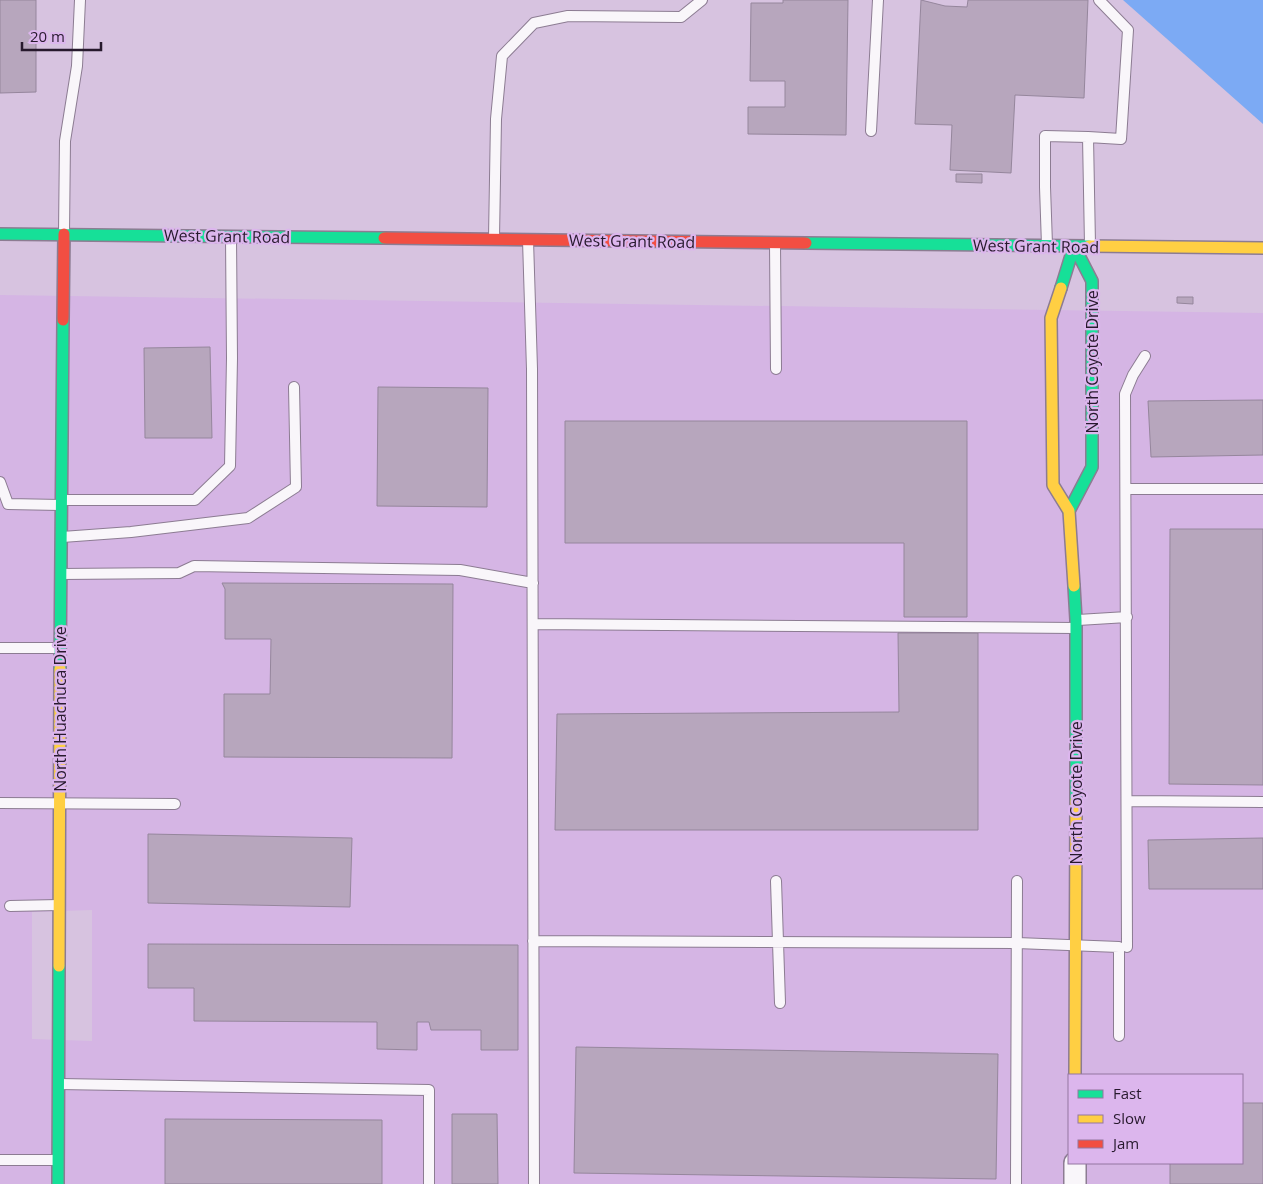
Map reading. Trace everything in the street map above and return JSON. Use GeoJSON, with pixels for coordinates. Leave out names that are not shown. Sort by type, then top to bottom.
{"type":"FeatureCollection","features":[{"type":"Feature","properties":{"kind":"street","name":"West Grant Road"},"geometry":{"type":"LineString","coordinates":[[0,234],[1263,248]]}},
{"type":"Feature","properties":{"kind":"street","name":"North Huachuca Drive"},"geometry":{"type":"LineString","coordinates":[[58,1184],[64,234]]}},
{"type":"Feature","properties":{"kind":"street","name":"North Coyote Drive"},"geometry":{"type":"LineString","coordinates":[[1070,512],[1053,485],[1051,318],[1074,246]]}},
{"type":"Feature","properties":{"kind":"street","name":"North Coyote Drive"},"geometry":{"type":"LineString","coordinates":[[1074,246],[1092,281],[1092,467],[1070,512],[1076,624],[1075,1074]]}},
{"type":"Feature","properties":{"kind":"street"},"geometry":{"type":"LineString","coordinates":[[1075,1164],[1075,1184]]}},
{"type":"Feature","properties":{"kind":"lane"},"geometry":{"type":"LineString","coordinates":[[64,234],[65,141],[77,66],[80,0]]}},
{"type":"Feature","properties":{"kind":"lane"},"geometry":{"type":"LineString","coordinates":[[494,239],[496,119],[502,56],[534,22],[568,16],[680,17],[702,0]]}},
{"type":"Feature","properties":{"kind":"lane"},"geometry":{"type":"LineString","coordinates":[[872,131],[878,0]]}},
{"type":"Feature","properties":{"kind":"lane"},"geometry":{"type":"LineString","coordinates":[[1048,246],[1045,136],[1121,140],[1128,30],[1099,0]]}},
{"type":"Feature","properties":{"kind":"lane"},"geometry":{"type":"LineString","coordinates":[[1088,137],[1090,246]]}},
{"type":"Feature","properties":{"kind":"lane"},"geometry":{"type":"LineString","coordinates":[[0,482],[8,504],[195,500],[230,466],[232,358],[231,236]]}},
{"type":"Feature","properties":{"kind":"lane"},"geometry":{"type":"LineString","coordinates":[[528,240],[532,379],[534,1184]]}},
{"type":"Feature","properties":{"kind":"lane"},"geometry":{"type":"LineString","coordinates":[[775,242],[776,370]]}},
{"type":"Feature","properties":{"kind":"lane"},"geometry":{"type":"LineString","coordinates":[[1127,947],[1127,490],[1125,394],[1133,375],[1145,356]]}},
{"type":"Feature","properties":{"kind":"lane"},"geometry":{"type":"LineString","coordinates":[[61,537],[130,532],[248,518],[296,487],[294,388]]}},
{"type":"Feature","properties":{"kind":"lane"},"geometry":{"type":"LineString","coordinates":[[1127,490],[1263,489]]}},
{"type":"Feature","properties":{"kind":"lane"},"geometry":{"type":"LineString","coordinates":[[61,574],[179,573],[194,566],[460,570],[532,583]]}},
{"type":"Feature","properties":{"kind":"lane"},"geometry":{"type":"LineString","coordinates":[[532,624],[1076,624],[1127,617]]}},
{"type":"Feature","properties":{"kind":"lane"},"geometry":{"type":"LineString","coordinates":[[0,648],[61,648]]}},
{"type":"Feature","properties":{"kind":"lane"},"geometry":{"type":"LineString","coordinates":[[1127,801],[1263,802]]}},
{"type":"Feature","properties":{"kind":"lane"},"geometry":{"type":"LineString","coordinates":[[0,803],[175,804]]}},
{"type":"Feature","properties":{"kind":"lane"},"geometry":{"type":"LineString","coordinates":[[776,881],[780,1003]]}},
{"type":"Feature","properties":{"kind":"lane"},"geometry":{"type":"LineString","coordinates":[[1016,1184],[1017,881]]}},
{"type":"Feature","properties":{"kind":"lane"},"geometry":{"type":"LineString","coordinates":[[10,906],[60,905]]}},
{"type":"Feature","properties":{"kind":"lane"},"geometry":{"type":"LineString","coordinates":[[533,941],[1017,943],[1119,947],[1119,1036]]}},
{"type":"Feature","properties":{"kind":"lane"},"geometry":{"type":"LineString","coordinates":[[58,1084],[429,1090],[429,1184]]}},
{"type":"Feature","properties":{"kind":"lane"},"geometry":{"type":"LineString","coordinates":[[0,1160],[58,1160]]}},
{"type":"Feature","properties":{"kind":"shaded area"},"geometry":{"type":"Polygon","coordinates":[[[0,295],[1263,313],[1263,1184],[0,1184],[0,295]],[[92,910],[32,912],[32,1039],[92,1041],[92,910]]]}},
{"type":"Feature","properties":{"kind":"water"},"geometry":{"type":"Polygon","coordinates":[[[1123,0],[1263,0],[1263,124],[1123,0]]]}},
{"type":"Feature","properties":{"kind":"building"},"geometry":{"type":"Polygon","coordinates":[[[0,0],[36,0],[36,92],[0,93],[0,0]]]}},
{"type":"Feature","properties":{"kind":"building"},"geometry":{"type":"Polygon","coordinates":[[[783,0],[848,0],[846,135],[748,134],[748,107],[785,107],[785,81],[750,81],[751,3],[783,3],[783,0]]]}},
{"type":"Feature","properties":{"kind":"building"},"geometry":{"type":"Polygon","coordinates":[[[921,0],[945,6],[967,7],[968,0],[1088,0],[1084,98],[1015,95],[1011,173],[950,170],[952,125],[915,124],[921,0]]]}},
{"type":"Feature","properties":{"kind":"building"},"geometry":{"type":"Polygon","coordinates":[[[956,174],[982,174],[982,183],[956,182],[956,174]]]}},
{"type":"Feature","properties":{"kind":"building"},"geometry":{"type":"Polygon","coordinates":[[[1177,297],[1193,297],[1193,304],[1177,303],[1177,297]]]}},
{"type":"Feature","properties":{"kind":"building"},"geometry":{"type":"Polygon","coordinates":[[[210,347],[212,438],[145,438],[144,348],[210,347]]]}},
{"type":"Feature","properties":{"kind":"building"},"geometry":{"type":"Polygon","coordinates":[[[378,387],[488,388],[487,507],[377,506],[378,387]]]}},
{"type":"Feature","properties":{"kind":"building"},"geometry":{"type":"Polygon","coordinates":[[[1263,400],[1263,455],[1151,457],[1148,401],[1263,400]]]}},
{"type":"Feature","properties":{"kind":"building"},"geometry":{"type":"Polygon","coordinates":[[[565,421],[967,421],[967,617],[904,617],[904,543],[565,543],[565,421]]]}},
{"type":"Feature","properties":{"kind":"building"},"geometry":{"type":"Polygon","coordinates":[[[1170,529],[1263,529],[1263,785],[1169,784],[1170,529]]]}},
{"type":"Feature","properties":{"kind":"building"},"geometry":{"type":"Polygon","coordinates":[[[222,583],[453,584],[452,758],[224,757],[224,694],[270,694],[271,639],[225,639],[225,589],[222,583]]]}},
{"type":"Feature","properties":{"kind":"building"},"geometry":{"type":"Polygon","coordinates":[[[898,633],[978,633],[978,830],[555,830],[557,714],[899,712],[898,633]]]}},
{"type":"Feature","properties":{"kind":"building"},"geometry":{"type":"Polygon","coordinates":[[[148,834],[352,838],[350,907],[148,903],[148,834]]]}},
{"type":"Feature","properties":{"kind":"building"},"geometry":{"type":"Polygon","coordinates":[[[1263,838],[1263,889],[1149,889],[1148,840],[1263,838]]]}},
{"type":"Feature","properties":{"kind":"building"},"geometry":{"type":"Polygon","coordinates":[[[148,944],[518,945],[518,1050],[481,1050],[481,1030],[431,1030],[429,1022],[417,1022],[417,1050],[377,1049],[377,1022],[194,1021],[194,988],[148,988],[148,944]]]}},
{"type":"Feature","properties":{"kind":"building"},"geometry":{"type":"Polygon","coordinates":[[[576,1047],[998,1054],[996,1179],[574,1173],[576,1047]]]}},
{"type":"Feature","properties":{"kind":"building"},"geometry":{"type":"Polygon","coordinates":[[[1243,1103],[1263,1103],[1263,1184],[1170,1184],[1170,1164],[1243,1164],[1243,1103]]]}},
{"type":"Feature","properties":{"kind":"building"},"geometry":{"type":"Polygon","coordinates":[[[452,1114],[497,1114],[498,1184],[452,1184],[452,1114]]]}},
{"type":"Feature","properties":{"kind":"building"},"geometry":{"type":"Polygon","coordinates":[[[165,1119],[382,1120],[382,1184],[165,1184],[165,1119]]]}},
{"type":"Feature","properties":{"kind":"traffic: fast"},"geometry":{"type":"LineString","coordinates":[[0,234],[384,238]]}},
{"type":"Feature","properties":{"kind":"traffic: fast"},"geometry":{"type":"LineString","coordinates":[[806,243],[1089,246]]}},
{"type":"Feature","properties":{"kind":"traffic: fast"},"geometry":{"type":"LineString","coordinates":[[1061,288],[1074,246],[1092,281],[1092,467],[1069,511]]}},
{"type":"Feature","properties":{"kind":"traffic: fast"},"geometry":{"type":"LineString","coordinates":[[60,669],[63,320]]}},
{"type":"Feature","properties":{"kind":"traffic: fast"},"geometry":{"type":"LineString","coordinates":[[1074,586],[1076,620],[1076,800]]}},
{"type":"Feature","properties":{"kind":"traffic: fast"},"geometry":{"type":"LineString","coordinates":[[58,1184],[59,966]]}},
{"type":"Feature","properties":{"kind":"traffic: slow"},"geometry":{"type":"LineString","coordinates":[[1089,246],[1263,248]]}},
{"type":"Feature","properties":{"kind":"traffic: slow"},"geometry":{"type":"LineString","coordinates":[[1061,288],[1051,318],[1053,485],[1069,511],[1074,586]]}},
{"type":"Feature","properties":{"kind":"traffic: slow"},"geometry":{"type":"LineString","coordinates":[[59,966],[60,669]]}},
{"type":"Feature","properties":{"kind":"traffic: slow"},"geometry":{"type":"LineString","coordinates":[[1075,1074],[1076,800]]}},
{"type":"Feature","properties":{"kind":"traffic: jam"},"geometry":{"type":"LineString","coordinates":[[63,320],[64,234]]}},
{"type":"Feature","properties":{"kind":"traffic: jam"},"geometry":{"type":"LineString","coordinates":[[384,238],[806,243]]}}]}
